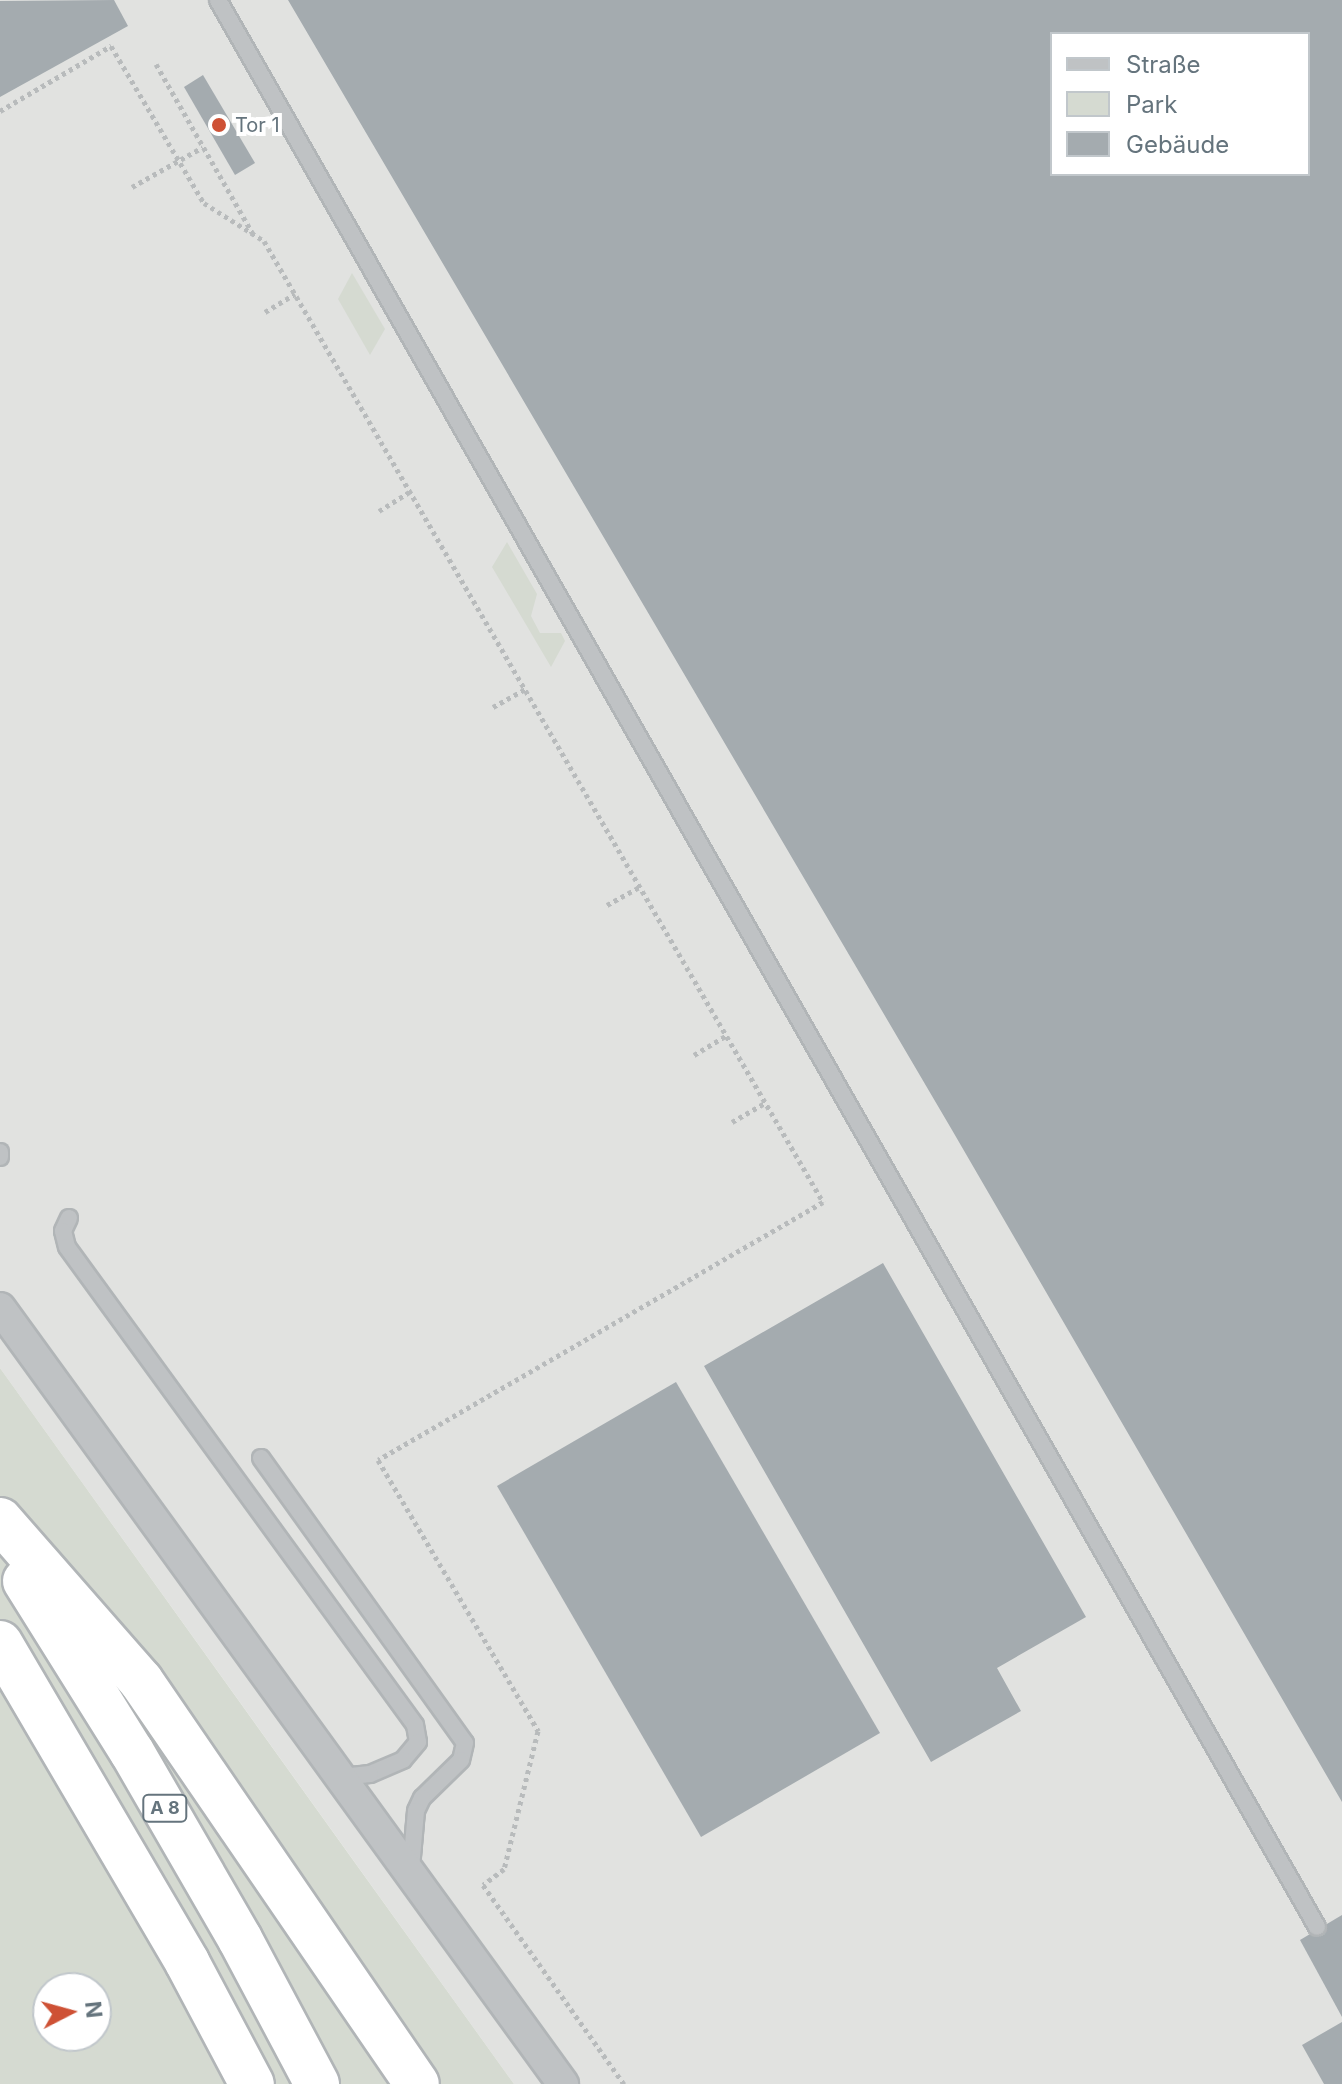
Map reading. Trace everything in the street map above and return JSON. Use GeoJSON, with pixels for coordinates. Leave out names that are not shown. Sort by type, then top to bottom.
{"type":"FeatureCollection","features":[{"type":"Feature","properties":{"kind":"highway"},"geometry":{"type":"LineString","coordinates":[[0,1520],[141,1681],[417,2084]]}},
{"type":"Feature","properties":{"kind":"highway","name":"A 8"},"geometry":{"type":"LineString","coordinates":[[0,1540],[132,1752],[240,1939],[317,2084]]}},
{"type":"Feature","properties":{"kind":"highway"},"geometry":{"type":"LineString","coordinates":[[0,1643],[187,1962],[252,2084]]}},
{"type":"Feature","properties":{"kind":"street"},"geometry":{"type":"LineString","coordinates":[[0,1308],[563,2084]]}},
{"type":"Feature","properties":{"kind":"lane"},"geometry":{"type":"LineString","coordinates":[[218,0],[1317,1927]]}},
{"type":"Feature","properties":{"kind":"lane"},"geometry":{"type":"LineString","coordinates":[[69,1218],[63,1231],[67,1247],[415,1725],[418,1742],[403,1760],[370,1774],[341,1777]]}},
{"type":"Feature","properties":{"kind":"lane"},"geometry":{"type":"LineString","coordinates":[[261,1458],[465,1743],[461,1760],[422,1798],[416,1811],[411,1874]]}},
{"type":"Feature","properties":{"kind":"path"},"geometry":{"type":"LineString","coordinates":[[0,111],[111,46],[204,203],[264,241],[823,1202],[378,1460],[538,1731],[504,1869],[483,1885],[624,2084]]}},
{"type":"Feature","properties":{"kind":"path"},"geometry":{"type":"LineString","coordinates":[[156,64],[253,234]]}},
{"type":"Feature","properties":{"kind":"path"},"geometry":{"type":"LineString","coordinates":[[132,187],[203,147]]}},
{"type":"Feature","properties":{"kind":"path"},"geometry":{"type":"LineString","coordinates":[[265,312],[295,294]]}},
{"type":"Feature","properties":{"kind":"path"},"geometry":{"type":"LineString","coordinates":[[379,511],[410,492]]}},
{"type":"Feature","properties":{"kind":"path"},"geometry":{"type":"LineString","coordinates":[[493,707],[525,689]]}},
{"type":"Feature","properties":{"kind":"path"},"geometry":{"type":"LineString","coordinates":[[607,905],[640,887]]}},
{"type":"Feature","properties":{"kind":"path"},"geometry":{"type":"LineString","coordinates":[[694,1055],[726,1036]]}},
{"type":"Feature","properties":{"kind":"path"},"geometry":{"type":"LineString","coordinates":[[732,1122],[765,1103]]}},
{"type":"Feature","properties":{"kind":"shaded area"},"geometry":{"type":"Polygon","coordinates":[[[0,0],[1342,0],[1342,2084],[514,2084],[0,1368],[0,0]]]}},
{"type":"Feature","properties":{"kind":"green space"},"geometry":{"type":"Polygon","coordinates":[[[352,273],[385,329],[370,355],[338,299],[352,273]]]}},
{"type":"Feature","properties":{"kind":"green space"},"geometry":{"type":"Polygon","coordinates":[[[507,542],[537,594],[531,616],[540,633],[561,633],[565,641],[551,667],[492,567],[507,542]]]}},
{"type":"Feature","properties":{"kind":"green space"},"geometry":{"type":"Polygon","coordinates":[[[0,1368],[514,2084],[0,2084],[0,1368]]]}},
{"type":"Feature","properties":{"kind":"building"},"geometry":{"type":"Polygon","coordinates":[[[114,0],[128,26],[0,97],[0,1],[114,0]]]}},
{"type":"Feature","properties":{"kind":"building"},"geometry":{"type":"Polygon","coordinates":[[[288,0],[1342,0],[1342,1802],[952,1130],[288,0]]]}},
{"type":"Feature","properties":{"kind":"building","name":"Tor 1"},"geometry":{"type":"Polygon","coordinates":[[[203,75],[255,163],[235,175],[184,87],[203,75]]]}},
{"type":"Feature","properties":{"kind":"building"},"geometry":{"type":"Polygon","coordinates":[[[883,1263],[1086,1617],[997,1668],[1021,1711],[931,1762],[704,1366],[883,1263]]]}},
{"type":"Feature","properties":{"kind":"building"},"geometry":{"type":"Polygon","coordinates":[[[676,1382],[880,1733],[701,1837],[497,1486],[676,1382]]]}},
{"type":"Feature","properties":{"kind":"building"},"geometry":{"type":"Polygon","coordinates":[[[1342,1915],[1342,2017],[1300,1940],[1342,1915]]]}},
{"type":"Feature","properties":{"kind":"building"},"geometry":{"type":"Polygon","coordinates":[[[1342,2022],[1342,2084],[1324,2084],[1302,2045],[1342,2022]]]}},
{"type":"Feature","properties":{"kind":"place","name":"Tor 1"},"geometry":{"type":"Point","coordinates":[219,125]}}]}
